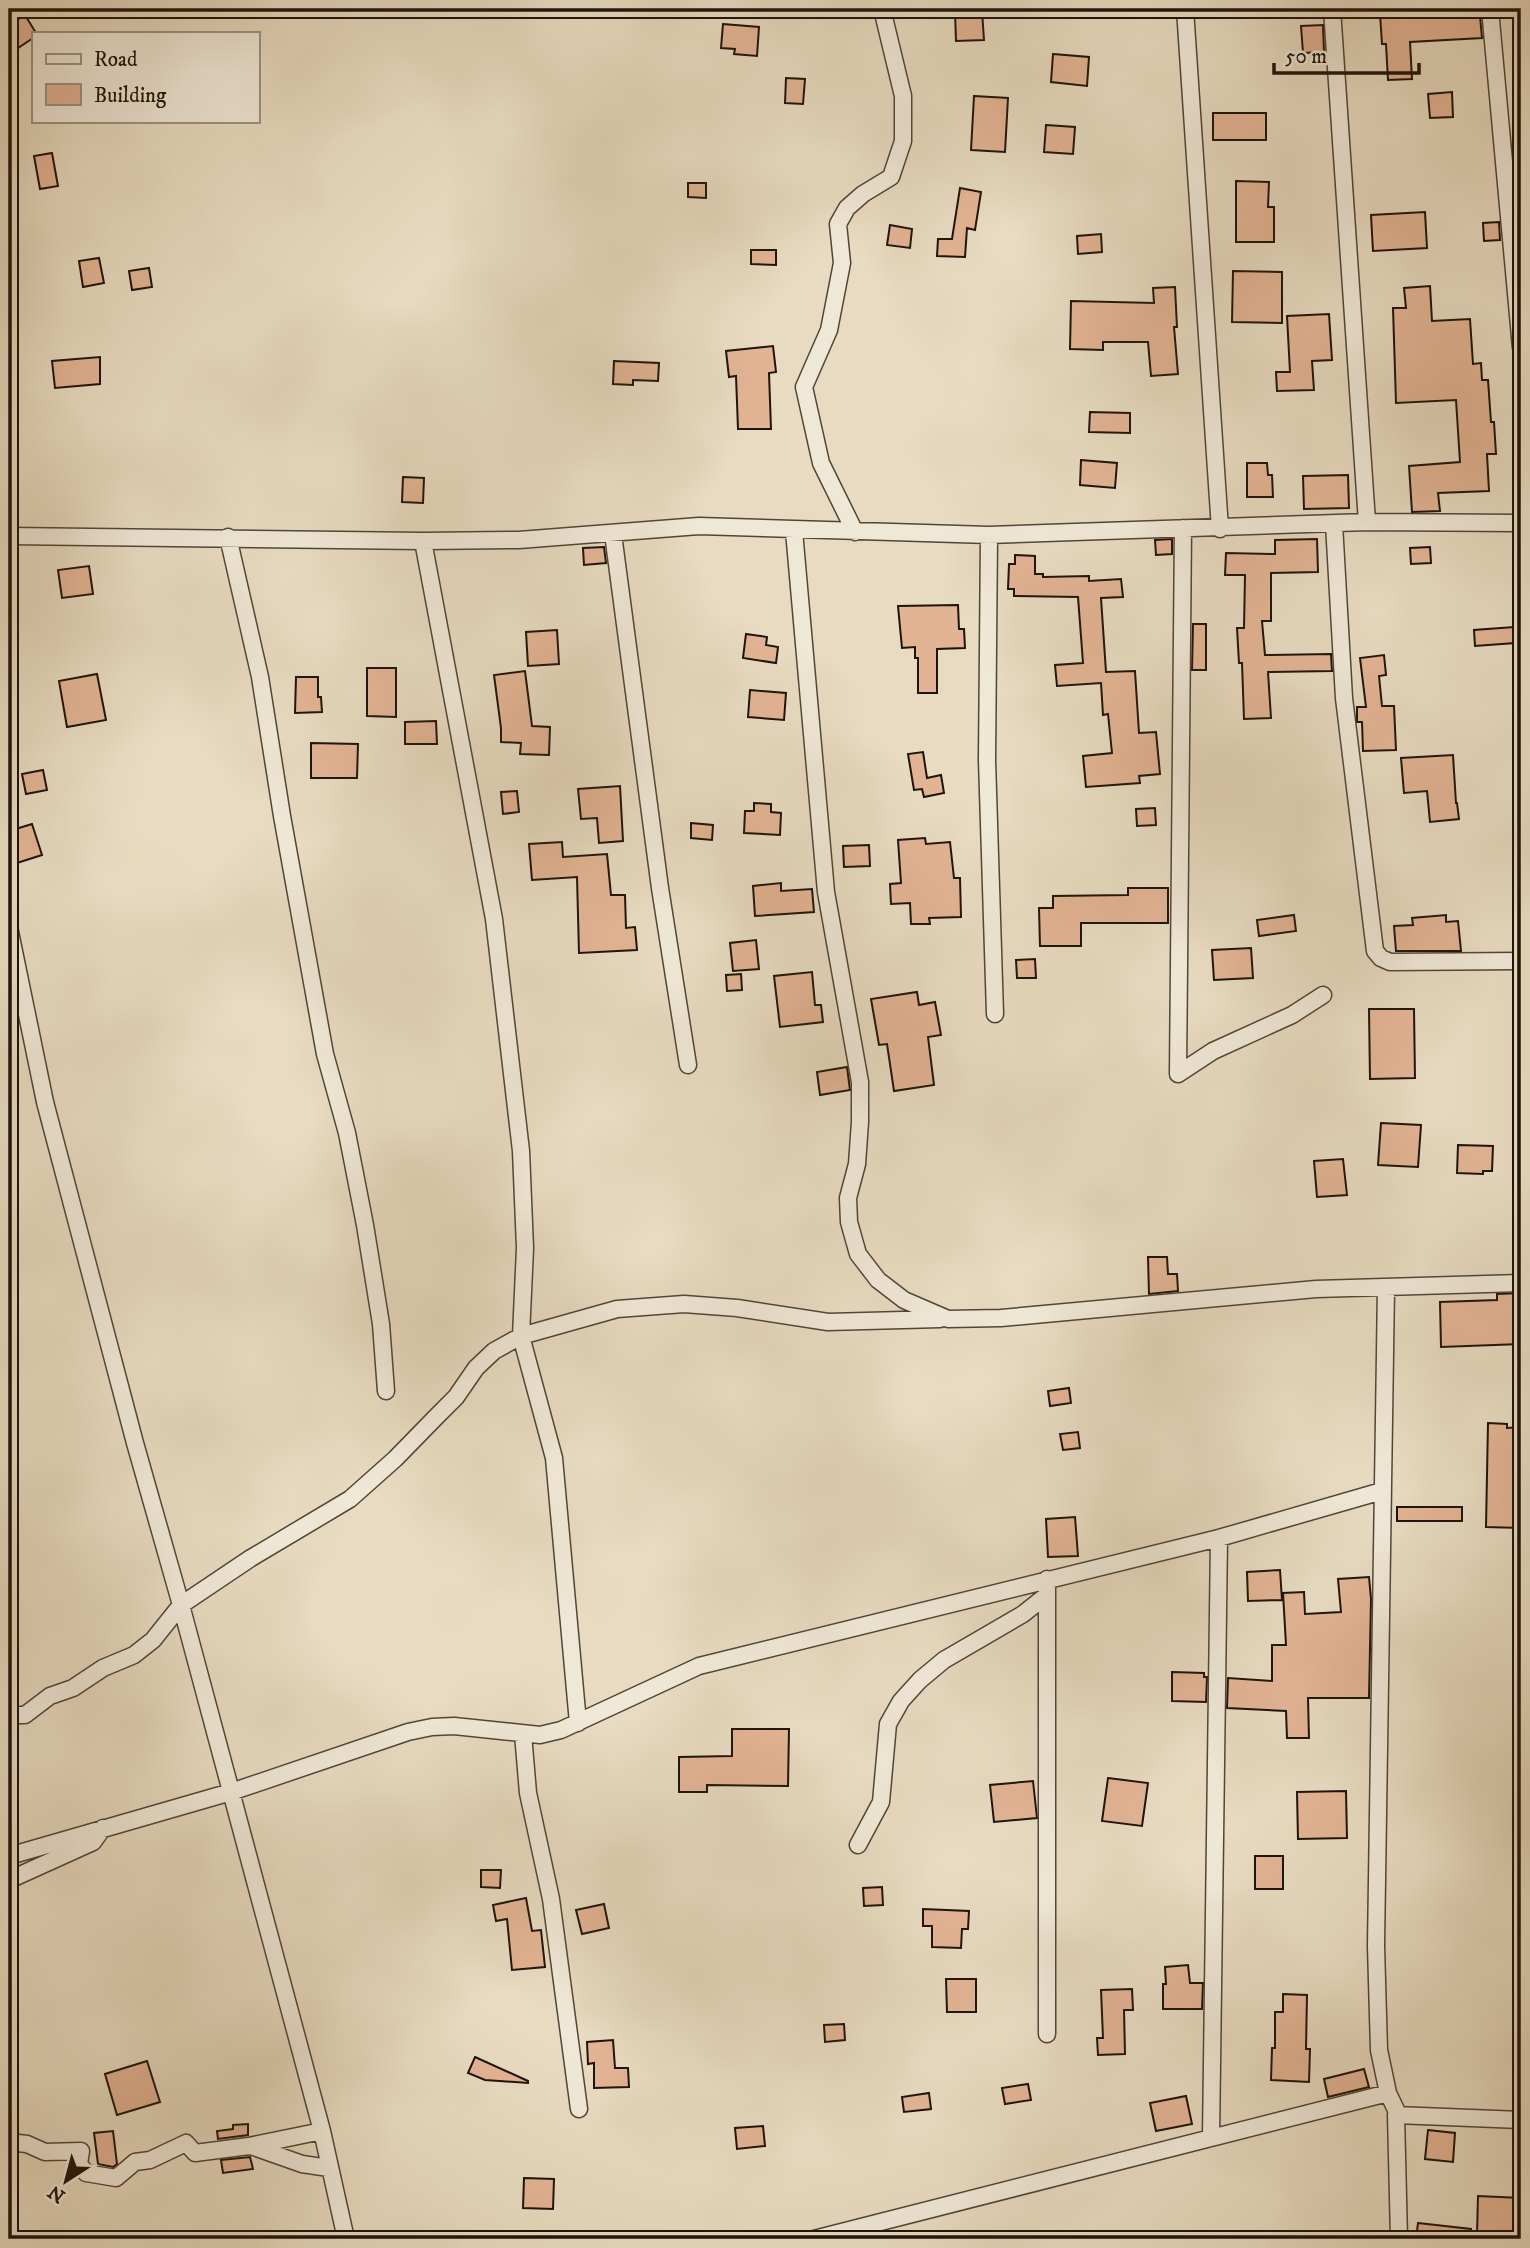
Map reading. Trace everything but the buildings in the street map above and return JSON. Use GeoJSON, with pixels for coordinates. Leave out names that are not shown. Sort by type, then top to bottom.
{"type":"FeatureCollection","features":[{"type":"Feature","properties":{"kind":"street"},"geometry":{"type":"LineString","coordinates":[[855,532],[821,463],[804,387],[829,330],[842,263],[838,224],[847,208],[863,194],[891,177],[903,141],[903,96],[882,9]]}},
{"type":"Feature","properties":{"kind":"street"},"geometry":{"type":"LineString","coordinates":[[1185,9],[1220,529]]}},
{"type":"Feature","properties":{"kind":"street"},"geometry":{"type":"LineString","coordinates":[[1332,9],[1367,523]]}},
{"type":"Feature","properties":{"kind":"street"},"geometry":{"type":"LineString","coordinates":[[1490,9],[1521,348]]}},
{"type":"Feature","properties":{"kind":"street"},"geometry":{"type":"LineString","coordinates":[[9,536],[422,541],[519,540],[699,526],[989,536],[1367,523],[1521,523]]}},
{"type":"Feature","properties":{"kind":"street"},"geometry":{"type":"LineString","coordinates":[[1334,524],[1344,698],[1375,951],[1381,958],[1391,961],[1521,961]]}},
{"type":"Feature","properties":{"kind":"street"},"geometry":{"type":"LineString","coordinates":[[1183,528],[1178,1074],[1213,1051],[1292,1015],[1324,995]]}},
{"type":"Feature","properties":{"kind":"street"},"geometry":{"type":"LineString","coordinates":[[794,531],[826,892],[860,1082],[858,1150],[848,1198],[849,1223],[858,1254],[878,1280],[904,1300],[948,1319]]}},
{"type":"Feature","properties":{"kind":"street"},"geometry":{"type":"LineString","coordinates":[[613,534],[660,888],[688,1065]]}},
{"type":"Feature","properties":{"kind":"street"},"geometry":{"type":"LineString","coordinates":[[989,536],[987,760],[995,1014]]}},
{"type":"Feature","properties":{"kind":"street"},"geometry":{"type":"LineString","coordinates":[[228,537],[260,677],[282,816],[326,1054],[347,1133],[365,1225],[381,1324],[386,1391]]}},
{"type":"Feature","properties":{"kind":"street"},"geometry":{"type":"LineString","coordinates":[[422,541],[501,968],[521,1152],[525,1248],[520,1336],[554,1458],[578,1723]]}},
{"type":"Feature","properties":{"kind":"street"},"geometry":{"type":"LineString","coordinates":[[9,927],[45,1102],[322,2131],[328,2168],[346,2239]]}},
{"type":"Feature","properties":{"kind":"street"},"geometry":{"type":"LineString","coordinates":[[9,995],[14,946]]}},
{"type":"Feature","properties":{"kind":"street"},"geometry":{"type":"LineString","coordinates":[[9,1715],[25,1715],[50,1696],[73,1688],[103,1668],[134,1655],[153,1640],[181,1605],[251,1558],[350,1499],[395,1459],[456,1397],[477,1368],[494,1351],[520,1336],[617,1309],[684,1304],[737,1308],[828,1322],[1001,1318],[1316,1289],[1521,1283]]}},
{"type":"Feature","properties":{"kind":"street"},"geometry":{"type":"LineString","coordinates":[[1386,1287],[1376,1994],[1379,2050],[1388,2093],[1397,2112],[1399,2239]]}},
{"type":"Feature","properties":{"kind":"street"},"geometry":{"type":"LineString","coordinates":[[9,1856],[231,1792],[383,1740],[432,1727],[454,1726],[540,1735],[578,1723],[699,1666],[1047,1587],[1382,1491]]}},
{"type":"Feature","properties":{"kind":"street"},"geometry":{"type":"LineString","coordinates":[[1211,2138],[1219,1538]]}},
{"type":"Feature","properties":{"kind":"street"},"geometry":{"type":"LineString","coordinates":[[858,1845],[881,1802],[888,1724],[901,1701],[944,1660],[1023,1614],[1047,1587]]}},
{"type":"Feature","properties":{"kind":"street"},"geometry":{"type":"LineString","coordinates":[[1047,1587],[1047,2034]]}},
{"type":"Feature","properties":{"kind":"street"},"geometry":{"type":"LineString","coordinates":[[523,1734],[528,1793],[551,1899],[579,2109]]}},
{"type":"Feature","properties":{"kind":"street"},"geometry":{"type":"LineString","coordinates":[[9,1880],[93,1842],[103,1828]]}},
{"type":"Feature","properties":{"kind":"street"},"geometry":{"type":"LineString","coordinates":[[814,2239],[1388,2093]]}},
{"type":"Feature","properties":{"kind":"street"},"geometry":{"type":"LineString","coordinates":[[1396,2115],[1521,2120]]}},
{"type":"Feature","properties":{"kind":"street"},"geometry":{"type":"LineString","coordinates":[[9,2142],[27,2144],[45,2152],[81,2151],[79,2164],[86,2173],[116,2178],[135,2162],[150,2160],[187,2143],[195,2153],[249,2146],[322,2131]]}},
{"type":"Feature","properties":{"kind":"street"},"geometry":{"type":"LineString","coordinates":[[249,2146],[302,2164],[328,2168]]}}]}
